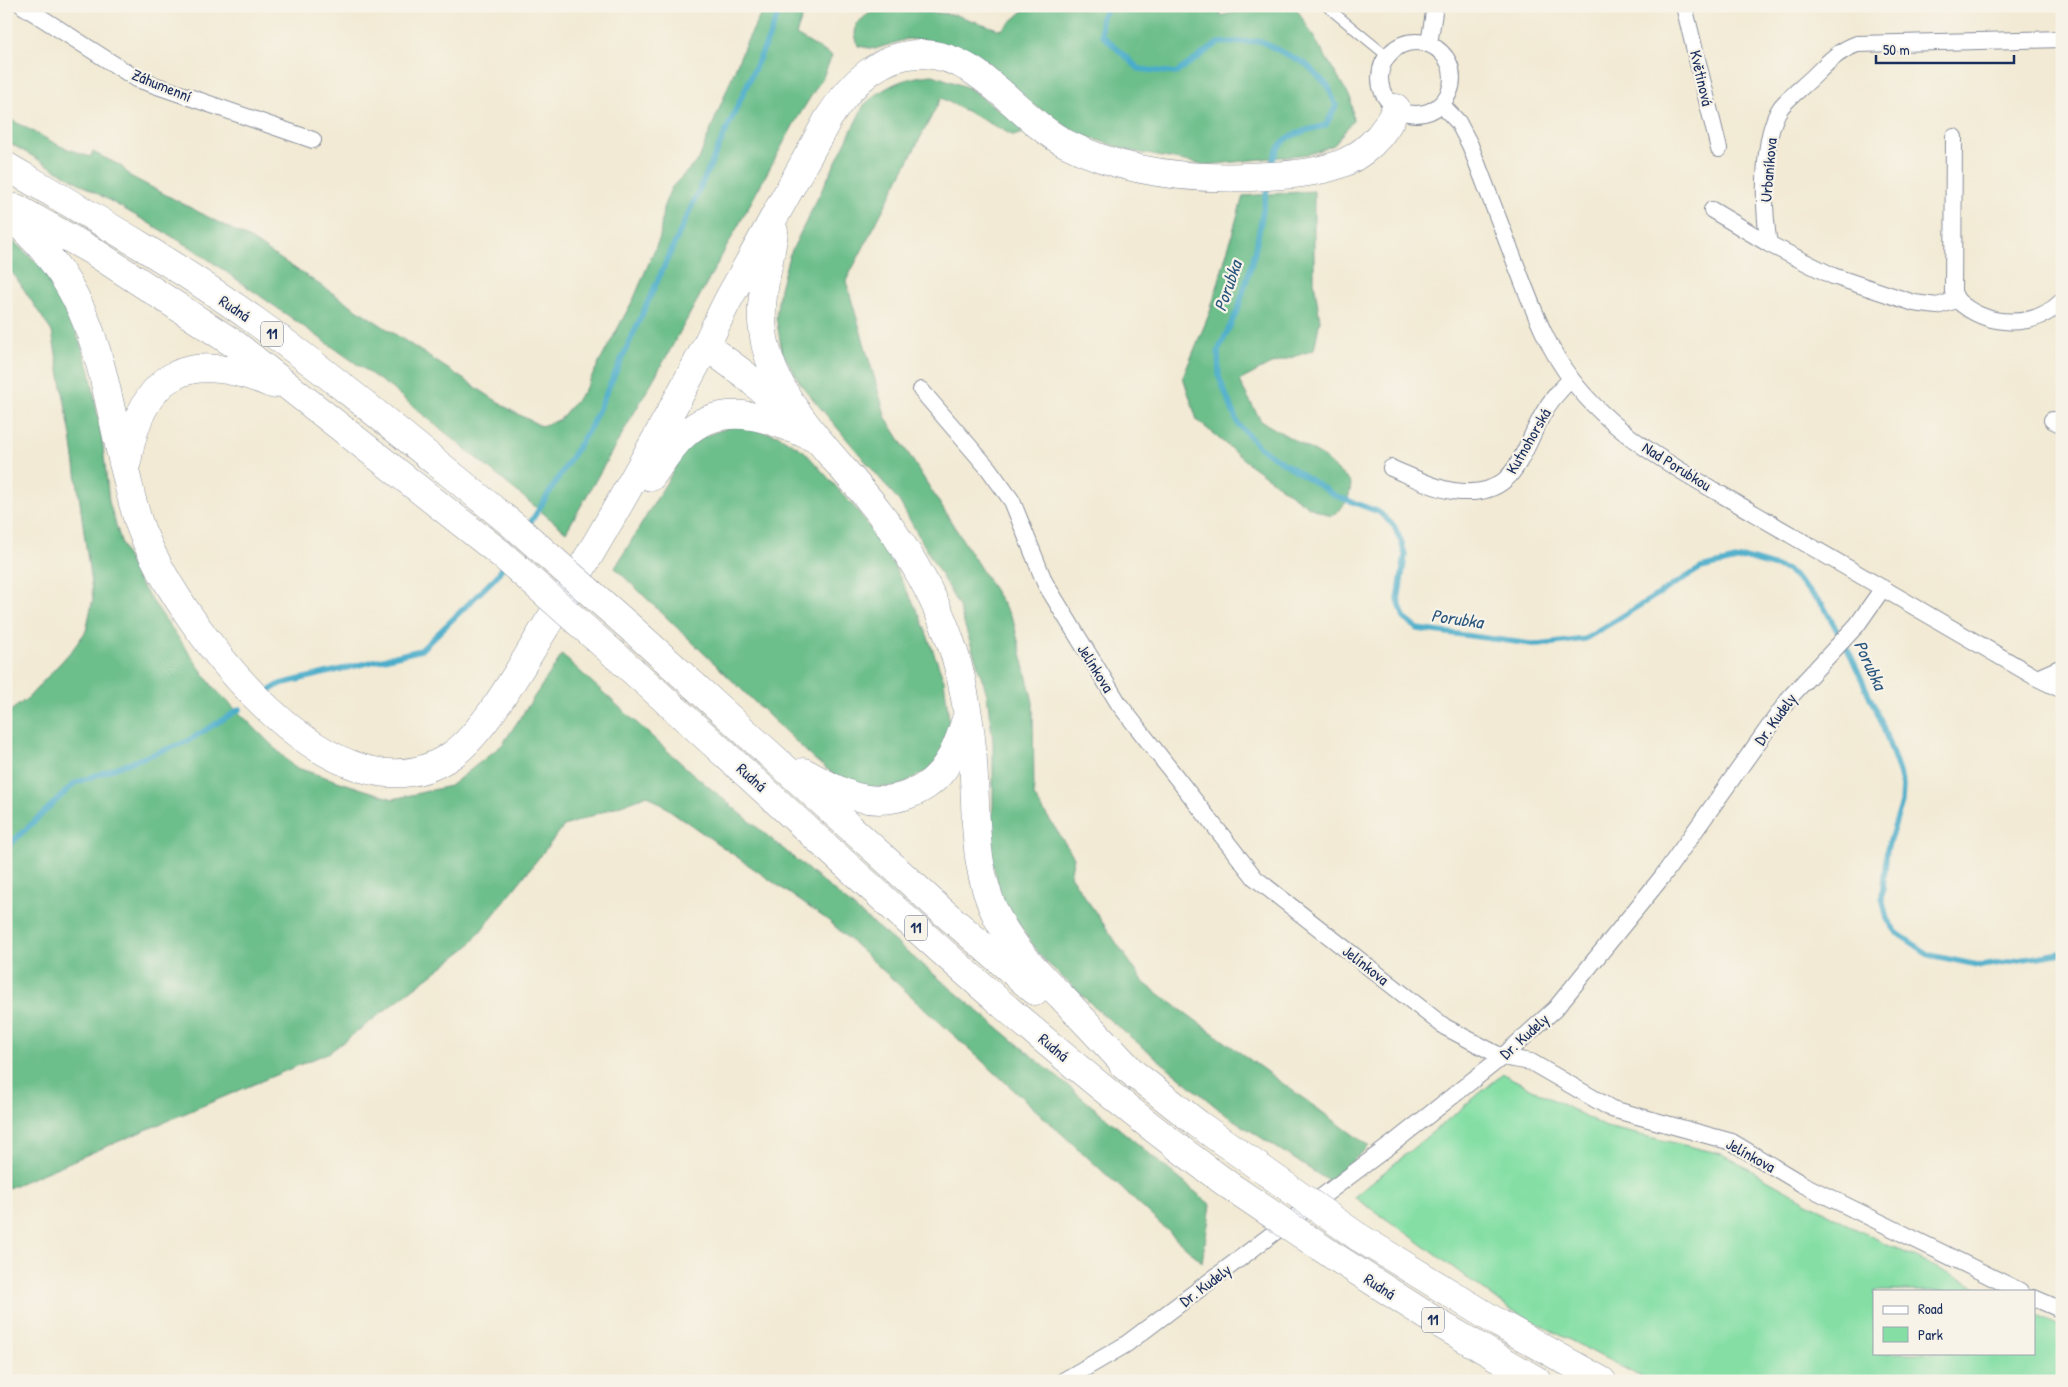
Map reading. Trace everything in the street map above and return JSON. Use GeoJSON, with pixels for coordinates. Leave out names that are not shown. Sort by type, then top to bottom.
{"type":"FeatureCollection","features":[{"type":"Feature","properties":{"kind":"highway"},"geometry":{"type":"LineString","coordinates":[[6,213],[47,253],[70,285],[83,310],[95,342],[129,493],[145,538],[172,589],[196,628],[219,656],[286,725],[328,755],[369,770],[402,773],[427,768],[450,756],[470,738],[526,657],[596,548],[706,346],[727,302],[776,217],[828,119],[840,100],[868,72],[887,61],[909,54],[937,55],[963,64],[1046,132],[1088,153],[1155,172],[1179,176],[1238,178],[1309,173],[1336,166],[1362,152],[1380,136],[1396,108]]}},
{"type":"Feature","properties":{"kind":"highway","name":"Rudná"},"geometry":{"type":"LineString","coordinates":[[6,166],[175,267],[253,320],[326,374],[518,529],[632,629],[942,910],[1137,1077],[1357,1236],[1500,1324],[1602,1381]]}},
{"type":"Feature","properties":{"kind":"highway","name":"Rudná"},"geometry":{"type":"LineString","coordinates":[[6,202],[94,252],[236,345],[501,554],[918,930],[1044,1039],[1169,1142],[1230,1186],[1438,1324],[1538,1381]]}},
{"type":"Feature","properties":{"kind":"highway"},"geometry":{"type":"LineString","coordinates":[[776,217],[771,257],[762,298],[764,338],[775,375],[819,441],[881,514],[921,578],[954,652],[963,685],[974,763],[977,850],[984,882],[993,908],[1009,936],[1030,964],[1137,1077]]}},
{"type":"Feature","properties":{"kind":"highway"},"geometry":{"type":"LineString","coordinates":[[706,346],[744,374],[819,441]]}},
{"type":"Feature","properties":{"kind":"highway"},"geometry":{"type":"LineString","coordinates":[[125,470],[131,437],[139,414],[154,392],[177,373],[199,368],[223,368],[251,375],[307,400]]}},
{"type":"Feature","properties":{"kind":"highway"},"geometry":{"type":"LineString","coordinates":[[596,548],[628,510],[674,444],[699,424],[726,415],[750,415],[781,423],[819,441]]}},
{"type":"Feature","properties":{"kind":"highway"},"geometry":{"type":"LineString","coordinates":[[773,756],[856,796],[873,800],[896,798],[922,789],[939,775],[953,754],[967,718]]}},
{"type":"Feature","properties":{"kind":"street","name":"Záhumenní"},"geometry":{"type":"LineString","coordinates":[[23,6],[137,78],[313,140]]}},
{"type":"Feature","properties":{"kind":"street"},"geometry":{"type":"LineString","coordinates":[[1428,44],[1435,6]]}},
{"type":"Feature","properties":{"kind":"street","name":"Květinová"},"geometry":{"type":"LineString","coordinates":[[1684,6],[1719,149]]}},
{"type":"Feature","properties":{"kind":"street","name":"Urbaníkova"},"geometry":{"type":"LineString","coordinates":[[1769,244],[1765,217],[1765,183],[1772,130],[1781,108],[1842,49],[1857,44],[2062,39]]}},
{"type":"Feature","properties":{"kind":"street"},"geometry":{"type":"LineString","coordinates":[[1406,43],[1428,44],[1445,56],[1452,76],[1448,96],[1441,104],[1424,113],[1405,112],[1396,108],[1383,94],[1380,84],[1382,64],[1388,56],[1406,43]]}},
{"type":"Feature","properties":{"kind":"street","name":"Nad Porubkou"},"geometry":{"type":"LineString","coordinates":[[1441,104],[1458,122],[1470,145],[1530,301],[1549,342],[1571,379],[1592,404],[1615,426],[1656,454],[2037,678],[2062,690]]}},
{"type":"Feature","properties":{"kind":"street"},"geometry":{"type":"LineString","coordinates":[[1954,137],[1953,292],[1957,300],[1968,310],[1995,320],[2027,322],[2053,310],[2062,301]]}},
{"type":"Feature","properties":{"kind":"street"},"geometry":{"type":"LineString","coordinates":[[1712,210],[1769,244],[1833,276],[1914,303],[1937,306],[1957,300]]}},
{"type":"Feature","properties":{"kind":"street","name":"Kutnohorská"},"geometry":{"type":"LineString","coordinates":[[1391,468],[1451,491],[1479,492],[1501,485],[1515,470],[1545,410],[1571,379]]}},
{"type":"Feature","properties":{"kind":"street","name":"Jelínkova"},"geometry":{"type":"LineString","coordinates":[[921,390],[988,468],[1012,501],[1044,583],[1119,704],[1255,878],[1445,1028],[1502,1057],[1531,1062],[1612,1109],[1732,1142],[1802,1184],[2018,1290]]}},
{"type":"Feature","properties":{"kind":"street","name":"Dr. Kudely"},"geometry":{"type":"LineString","coordinates":[[1064,1381],[1125,1345],[1392,1144],[1502,1057],[1555,1008],[1662,877],[1791,696],[1857,625],[1883,588]]}},
{"type":"Feature","properties":{"kind":"street"},"geometry":{"type":"LineString","coordinates":[[2037,678],[2062,667]]}},
{"type":"Feature","properties":{"kind":"street"},"geometry":{"type":"LineString","coordinates":[[2036,1299],[2062,1310]]}},
{"type":"Feature","properties":{"kind":"lane"},"geometry":{"type":"LineString","coordinates":[[1326,6],[1388,56]]}},
{"type":"Feature","properties":{"kind":"green space"},"geometry":{"type":"Polygon","coordinates":[[[765,6],[806,6],[796,35],[832,56],[823,77],[795,122],[669,352],[566,532],[391,388],[192,248],[6,141],[6,117],[60,146],[90,157],[93,152],[121,166],[130,176],[250,239],[512,411],[541,426],[559,420],[584,391],[634,298],[660,237],[663,208],[671,188],[699,159],[744,47],[765,6]]]}},
{"type":"Feature","properties":{"kind":"green space"},"geometry":{"type":"Polygon","coordinates":[[[878,6],[956,15],[1001,30],[1029,6],[1221,6],[1221,16],[1253,6],[1295,6],[1351,99],[1353,120],[1334,145],[1309,154],[1206,165],[1131,151],[1078,134],[1028,101],[985,60],[970,52],[927,40],[907,39],[875,49],[858,46],[855,35],[856,24],[878,6]]]}},
{"type":"Feature","properties":{"kind":"green space"},"geometry":{"type":"Polygon","coordinates":[[[933,75],[969,88],[1019,125],[1022,133],[1014,136],[941,98],[846,281],[886,418],[1013,620],[1033,702],[1034,796],[1074,857],[1070,875],[1144,983],[1369,1146],[1330,1182],[1226,1115],[1100,1012],[1041,957],[1001,897],[989,847],[993,805],[993,742],[987,694],[958,605],[899,501],[802,386],[782,352],[776,317],[780,288],[789,256],[864,105],[887,88],[904,80],[933,75]]]}},
{"type":"Feature","properties":{"kind":"green space"},"geometry":{"type":"Polygon","coordinates":[[[1314,191],[1314,281],[1320,320],[1314,350],[1269,365],[1239,381],[1261,421],[1322,456],[1351,483],[1346,502],[1331,516],[1309,507],[1249,464],[1197,420],[1183,377],[1210,312],[1243,196],[1314,191]]]}},
{"type":"Feature","properties":{"kind":"green space"},"geometry":{"type":"Polygon","coordinates":[[[6,235],[42,267],[64,298],[90,371],[103,446],[109,502],[124,551],[139,582],[213,687],[294,767],[393,799],[450,786],[502,745],[562,655],[692,773],[1211,1205],[1202,1262],[829,921],[648,795],[564,826],[468,947],[330,1052],[6,1189],[6,714],[28,698],[73,649],[86,631],[93,598],[71,436],[52,332],[15,276],[6,268],[6,235]]]}},
{"type":"Feature","properties":{"kind":"green space"},"geometry":{"type":"Polygon","coordinates":[[[735,425],[778,435],[804,451],[857,510],[883,545],[920,616],[944,680],[949,720],[947,741],[931,769],[896,787],[875,787],[856,784],[837,777],[814,759],[615,568],[686,450],[702,437],[735,425]]]}},
{"type":"Feature","properties":{"kind":"green space"},"geometry":{"type":"Polygon","coordinates":[[[1503,1074],[1606,1127],[1722,1154],[1854,1228],[1983,1290],[1873,1290],[1873,1354],[2036,1354],[2036,1315],[2062,1328],[2062,1381],[1649,1381],[1508,1308],[1408,1234],[1354,1197],[1503,1074]]]}},
{"type":"Feature","properties":{"kind":"waterway"},"geometry":{"type":"LineString","coordinates":[[527,528],[591,426],[770,35],[781,6]]}},
{"type":"Feature","properties":{"kind":"waterway","name":"Porubka"},"geometry":{"type":"LineString","coordinates":[[1110,6],[1101,17],[1102,35],[1139,69],[1176,73],[1218,43],[1260,41],[1306,64],[1328,86],[1336,106],[1326,125],[1297,133],[1284,141],[1274,156],[1271,168]]}},
{"type":"Feature","properties":{"kind":"waterway","name":"Porubka"},"geometry":{"type":"LineString","coordinates":[[1268,184],[1255,252],[1238,309],[1218,351],[1219,377],[1238,424],[1260,448],[1336,496],[1379,512],[1394,526],[1405,555],[1398,600],[1404,618],[1418,629],[1539,645],[1585,639],[1701,568],[1745,558],[1787,570],[1823,605],[1851,656],[1880,719],[1903,785],[1902,803],[1887,849],[1882,897],[1887,919],[1897,933],[1930,955],[1982,966],[2062,953]]}},
{"type":"Feature","properties":{"kind":"waterway"},"geometry":{"type":"LineString","coordinates":[[264,694],[280,684],[421,650],[496,577],[504,565]]}},
{"type":"Feature","properties":{"kind":"waterway"},"geometry":{"type":"LineString","coordinates":[[6,848],[75,783],[186,742],[240,709]]}}]}
